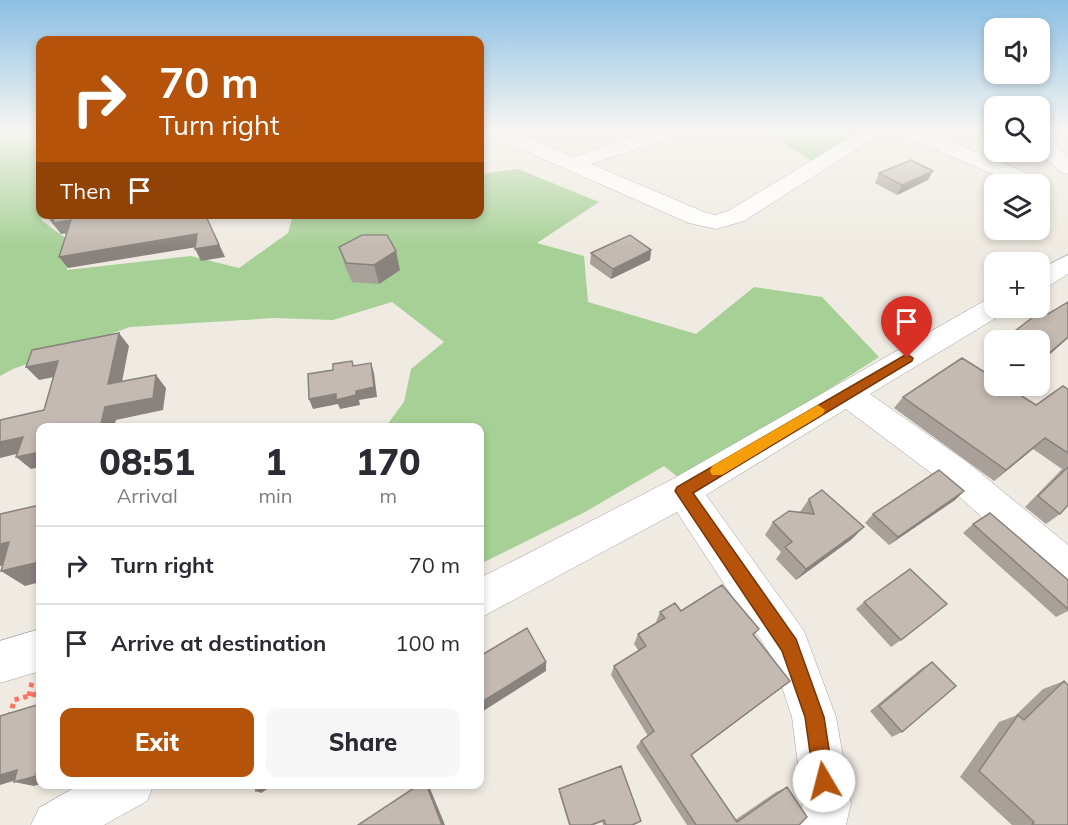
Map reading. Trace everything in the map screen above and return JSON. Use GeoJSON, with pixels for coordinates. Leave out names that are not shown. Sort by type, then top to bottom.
{"type":"FeatureCollection","features":[{"type":"Feature","properties":{"kind":"street"},"geometry":{"type":"LineString","coordinates":[[586,170],[697,218],[717,222],[736,216],[810,170]]}},
{"type":"Feature","properties":{"kind":"street"},"geometry":{"type":"LineString","coordinates":[[1050,180],[1068,173]]}},
{"type":"Feature","properties":{"kind":"street"},"geometry":{"type":"LineString","coordinates":[[1050,274],[1068,263]]}},
{"type":"Feature","properties":{"kind":"street"},"geometry":{"type":"LineString","coordinates":[[484,597],[683,491],[984,313]]}},
{"type":"Feature","properties":{"kind":"street"},"geometry":{"type":"LineString","coordinates":[[847,393],[955,472],[1068,569]]}},
{"type":"Feature","properties":{"kind":"street"},"geometry":{"type":"LineString","coordinates":[[683,491],[789,646],[814,717],[827,803],[821,825]]}},
{"type":"Feature","properties":{"kind":"street"},"geometry":{"type":"LineString","coordinates":[[0,662],[36,651]]}},
{"type":"Feature","properties":{"kind":"street"},"geometry":{"type":"LineString","coordinates":[[56,825],[109,790]]}},
{"type":"Feature","properties":{"kind":"path"},"geometry":{"type":"LineString","coordinates":[[8,725],[14,700],[36,694]]}},
{"type":"Feature","properties":{"kind":"green space"},"geometry":{"type":"Polygon","coordinates":[[[0,170],[36,170],[36,219],[42,219],[67,239],[67,270],[191,256],[239,268],[288,233],[292,219],[484,219],[484,173],[522,170],[599,202],[537,243],[584,256],[588,302],[696,334],[754,287],[822,297],[879,357],[748,441],[679,478],[664,466],[585,512],[484,562],[484,423],[388,423],[404,402],[411,369],[444,342],[392,302],[333,320],[274,318],[130,327],[13,369],[0,376],[0,170]]]}},
{"type":"Feature","properties":{"kind":"building"},"geometry":{"type":"Polygon","coordinates":[[[885,170],[933,171],[902,185],[879,173],[885,170]]]}},
{"type":"Feature","properties":{"kind":"building"},"geometry":{"type":"Polygon","coordinates":[[[54,219],[207,219],[219,245],[195,249],[197,234],[59,257],[71,220],[53,223],[54,219]]]}},
{"type":"Feature","properties":{"kind":"building"},"geometry":{"type":"Polygon","coordinates":[[[362,235],[387,235],[396,251],[374,265],[346,263],[339,247],[362,235]]]}},
{"type":"Feature","properties":{"kind":"building"},"geometry":{"type":"Polygon","coordinates":[[[630,235],[651,250],[613,269],[591,253],[630,235]]]}},
{"type":"Feature","properties":{"kind":"building"},"geometry":{"type":"Polygon","coordinates":[[[1068,302],[1068,337],[1050,352],[1050,330],[1016,330],[1032,318],[1050,318],[1050,313],[1068,302]]]}},
{"type":"Feature","properties":{"kind":"building"},"geometry":{"type":"Polygon","coordinates":[[[119,333],[108,384],[156,375],[153,398],[105,407],[101,423],[36,423],[36,453],[16,457],[23,437],[0,442],[0,420],[44,410],[58,361],[26,367],[32,350],[119,333]]]}},
{"type":"Feature","properties":{"kind":"building"},"geometry":{"type":"Polygon","coordinates":[[[962,358],[984,372],[984,396],[1022,396],[1036,405],[1063,386],[1068,389],[1068,453],[1045,438],[1006,470],[903,397],[962,358]]]}},
{"type":"Feature","properties":{"kind":"building"},"geometry":{"type":"Polygon","coordinates":[[[352,361],[353,366],[371,363],[374,387],[356,391],[356,395],[336,400],[336,394],[309,399],[308,374],[333,370],[333,364],[352,361]]]}},
{"type":"Feature","properties":{"kind":"building"},"geometry":{"type":"Polygon","coordinates":[[[1068,467],[1068,505],[1060,514],[1038,496],[1068,467]]]}},
{"type":"Feature","properties":{"kind":"building"},"geometry":{"type":"Polygon","coordinates":[[[939,470],[964,491],[898,537],[873,514],[939,470]]]}},
{"type":"Feature","properties":{"kind":"building"},"geometry":{"type":"Polygon","coordinates":[[[822,490],[864,527],[806,569],[785,547],[792,542],[773,522],[789,511],[814,514],[809,499],[822,490]]]}},
{"type":"Feature","properties":{"kind":"building"},"geometry":{"type":"Polygon","coordinates":[[[36,506],[36,563],[1,571],[9,542],[0,544],[0,514],[36,506]]]}},
{"type":"Feature","properties":{"kind":"building"},"geometry":{"type":"Polygon","coordinates":[[[990,513],[1068,580],[1068,609],[973,524],[990,513]]]}},
{"type":"Feature","properties":{"kind":"building"},"geometry":{"type":"Polygon","coordinates":[[[910,569],[947,604],[901,640],[864,602],[910,569]]]}},
{"type":"Feature","properties":{"kind":"building"},"geometry":{"type":"Polygon","coordinates":[[[722,585],[759,629],[753,634],[790,681],[691,755],[737,822],[787,787],[807,817],[799,825],[696,825],[641,741],[654,731],[614,666],[646,646],[638,634],[665,618],[660,612],[675,603],[681,611],[722,585]]]}},
{"type":"Feature","properties":{"kind":"building"},"geometry":{"type":"Polygon","coordinates":[[[527,628],[546,662],[484,701],[484,654],[527,628]]]}},
{"type":"Feature","properties":{"kind":"building"},"geometry":{"type":"Polygon","coordinates":[[[932,662],[956,686],[902,732],[879,706],[932,662]]]}},
{"type":"Feature","properties":{"kind":"building"},"geometry":{"type":"Polygon","coordinates":[[[1064,681],[1068,685],[1068,825],[1032,825],[1034,822],[979,771],[1018,715],[1024,720],[1064,681]]]}},
{"type":"Feature","properties":{"kind":"building"},"geometry":{"type":"Polygon","coordinates":[[[36,705],[36,776],[14,782],[17,770],[0,775],[0,716],[36,705]]]}},
{"type":"Feature","properties":{"kind":"building"},"geometry":{"type":"Polygon","coordinates":[[[621,766],[641,821],[632,825],[606,825],[604,820],[591,825],[570,825],[559,789],[621,766]]]}},
{"type":"Feature","properties":{"kind":"building"},"geometry":{"type":"Polygon","coordinates":[[[412,789],[428,789],[442,825],[358,825],[412,789]]]}},
{"type":"Feature","properties":{"kind":"slow traffic"},"geometry":{"type":"LineString","coordinates":[[717,471],[818,410]]}},
{"type":"Feature","properties":{"kind":"route"},"geometry":{"type":"LineString","coordinates":[[824,781],[814,717],[789,646],[683,491],[907,358]]}}]}
